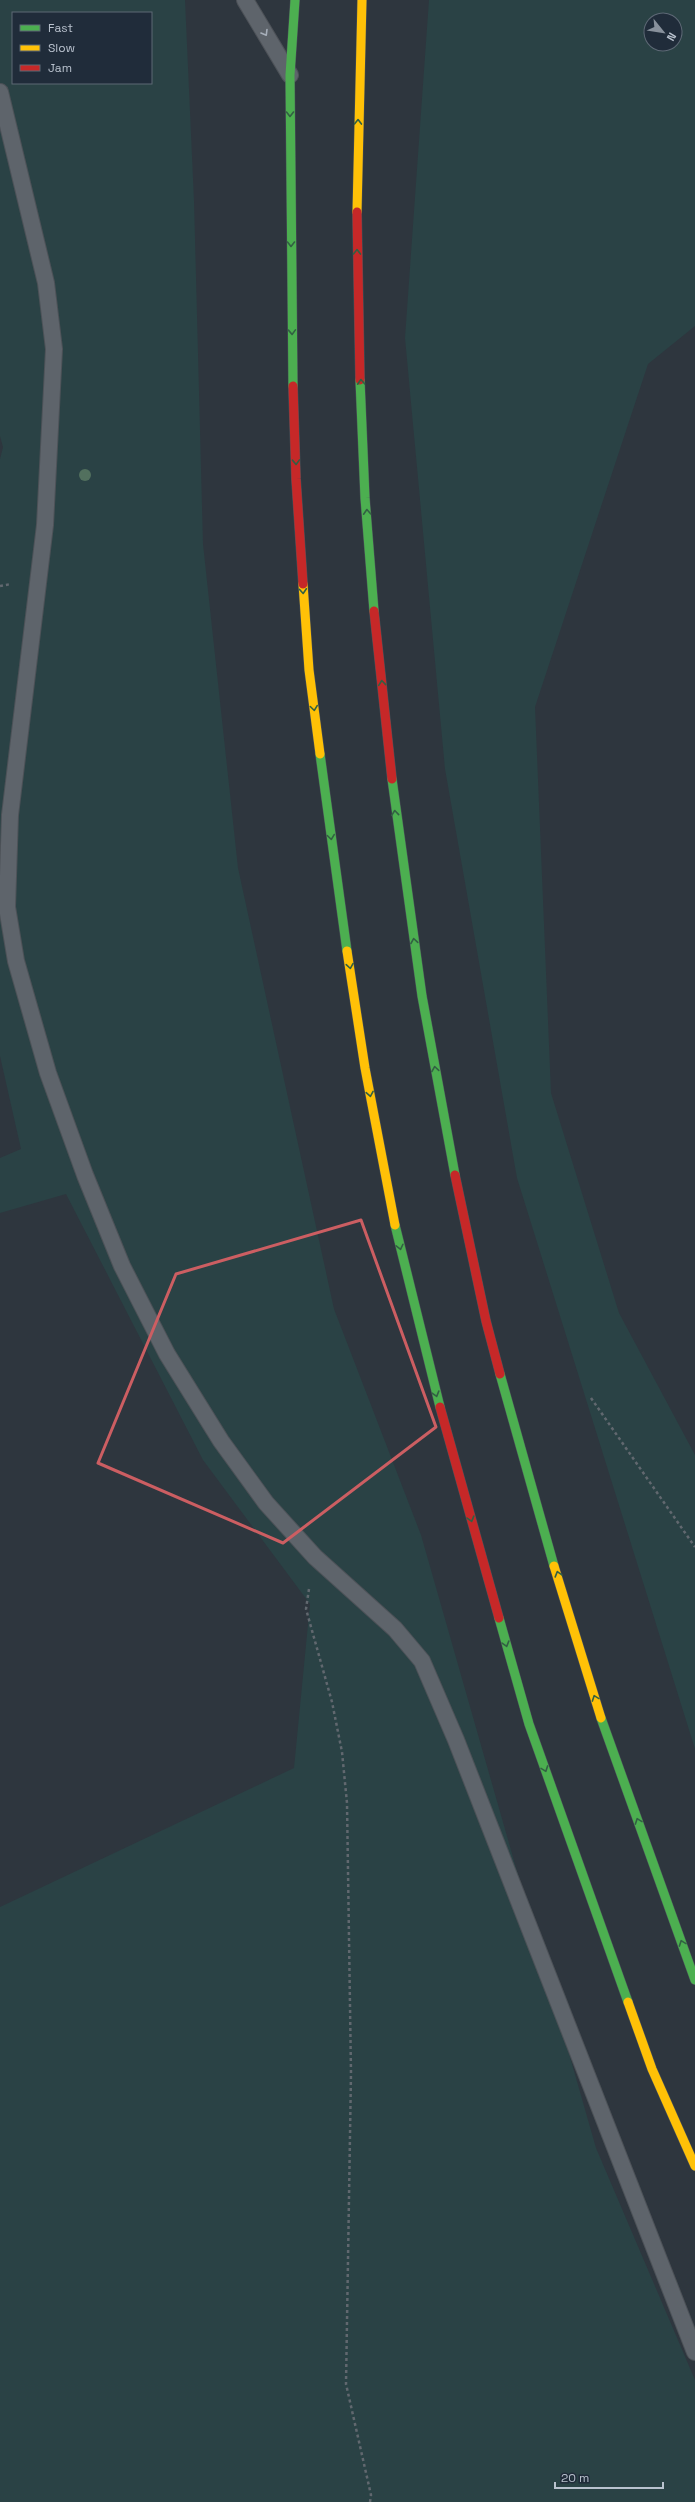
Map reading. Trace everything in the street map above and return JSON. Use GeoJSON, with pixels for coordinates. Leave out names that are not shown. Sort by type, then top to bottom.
{"type":"FeatureCollection","features":[{"type":"Feature","properties":{"kind":"highway"},"geometry":{"type":"LineString","coordinates":[[294,0],[290,75],[291,293],[296,472],[309,670],[362,1044],[391,1209],[426,1356],[528,1724],[652,2069],[695,2166]]}},
{"type":"Feature","properties":{"kind":"highway"},"geometry":{"type":"LineString","coordinates":[[362,0],[358,73],[356,284],[369,551],[400,853],[440,1100],[487,1326],[588,1680],[695,1980]]}},
{"type":"Feature","properties":{"kind":"lane"},"geometry":{"type":"LineString","coordinates":[[245,0],[290,75]]}},
{"type":"Feature","properties":{"kind":"lane"},"geometry":{"type":"LineString","coordinates":[[0,92],[46,283],[54,348],[44,533],[10,815],[7,907],[16,961],[48,1073],[85,1175],[122,1266],[167,1354],[221,1440],[266,1503],[315,1558],[395,1629],[422,1661],[456,1740],[695,2352]]}},
{"type":"Feature","properties":{"kind":"path"},"geometry":{"type":"LineString","coordinates":[[591,1398],[695,1547]]}},
{"type":"Feature","properties":{"kind":"path"},"geometry":{"type":"LineString","coordinates":[[315,1558],[306,1609],[335,1716],[342,1752],[347,1803],[351,2073],[346,2384],[371,2495],[370,2502]]}},
{"type":"Feature","properties":{"kind":"highlighted area"},"geometry":{"type":"Polygon","coordinates":[[[361,1220],[436,1427],[283,1543],[98,1463],[176,1274],[361,1220]]]}},
{"type":"Feature","properties":{"kind":"green space"},"geometry":{"type":"Polygon","coordinates":[[[0,0],[185,0],[194,201],[203,544],[238,868],[334,1309],[421,1535],[596,2148],[695,2380],[695,2502],[0,2502],[0,1907],[294,1768],[310,1604],[203,1460],[66,1194],[0,1213],[0,1158],[21,1149],[0,1056],[0,459],[3,447],[0,436],[0,0]]]}},
{"type":"Feature","properties":{"kind":"green space"},"geometry":{"type":"Polygon","coordinates":[[[429,0],[695,0],[695,326],[648,364],[535,707],[551,1093],[619,1313],[695,1455],[695,1749],[517,1178],[445,769],[405,338],[429,0]]]}},
{"type":"Feature","properties":{"kind":"traffic: fast"},"geometry":{"type":"LineString","coordinates":[[293,386],[290,75],[295,0]]}},
{"type":"Feature","properties":{"kind":"traffic: fast"},"geometry":{"type":"LineString","coordinates":[[360,380],[365,498],[374,611]]}},
{"type":"Feature","properties":{"kind":"traffic: fast"},"geometry":{"type":"LineString","coordinates":[[320,754],[347,951]]}},
{"type":"Feature","properties":{"kind":"traffic: fast"},"geometry":{"type":"LineString","coordinates":[[392,779],[422,996],[455,1175]]}},
{"type":"Feature","properties":{"kind":"traffic: fast"},"geometry":{"type":"LineString","coordinates":[[395,1225],[440,1407]]}},
{"type":"Feature","properties":{"kind":"traffic: fast"},"geometry":{"type":"LineString","coordinates":[[500,1374],[554,1566]]}},
{"type":"Feature","properties":{"kind":"traffic: fast"},"geometry":{"type":"LineString","coordinates":[[499,1618],[529,1724],[628,2002]]}},
{"type":"Feature","properties":{"kind":"traffic: fast"},"geometry":{"type":"LineString","coordinates":[[601,1718],[695,1980]]}},
{"type":"Feature","properties":{"kind":"traffic: slow"},"geometry":{"type":"LineString","coordinates":[[357,212],[362,0]]}},
{"type":"Feature","properties":{"kind":"traffic: slow"},"geometry":{"type":"LineString","coordinates":[[303,584],[309,670],[320,754]]}},
{"type":"Feature","properties":{"kind":"traffic: slow"},"geometry":{"type":"LineString","coordinates":[[347,951],[365,1068],[395,1225]]}},
{"type":"Feature","properties":{"kind":"traffic: slow"},"geometry":{"type":"LineString","coordinates":[[554,1566],[601,1718]]}},
{"type":"Feature","properties":{"kind":"traffic: slow"},"geometry":{"type":"LineString","coordinates":[[628,2002],[652,2069],[695,2166]]}},
{"type":"Feature","properties":{"kind":"traffic: jam"},"geometry":{"type":"LineString","coordinates":[[357,212],[360,380]]}},
{"type":"Feature","properties":{"kind":"traffic: jam"},"geometry":{"type":"LineString","coordinates":[[293,386],[296,479],[303,584]]}},
{"type":"Feature","properties":{"kind":"traffic: jam"},"geometry":{"type":"LineString","coordinates":[[374,611],[392,779]]}},
{"type":"Feature","properties":{"kind":"traffic: jam"},"geometry":{"type":"LineString","coordinates":[[455,1175],[486,1321],[500,1374]]}},
{"type":"Feature","properties":{"kind":"traffic: jam"},"geometry":{"type":"LineString","coordinates":[[440,1407],[499,1618]]}}]}
